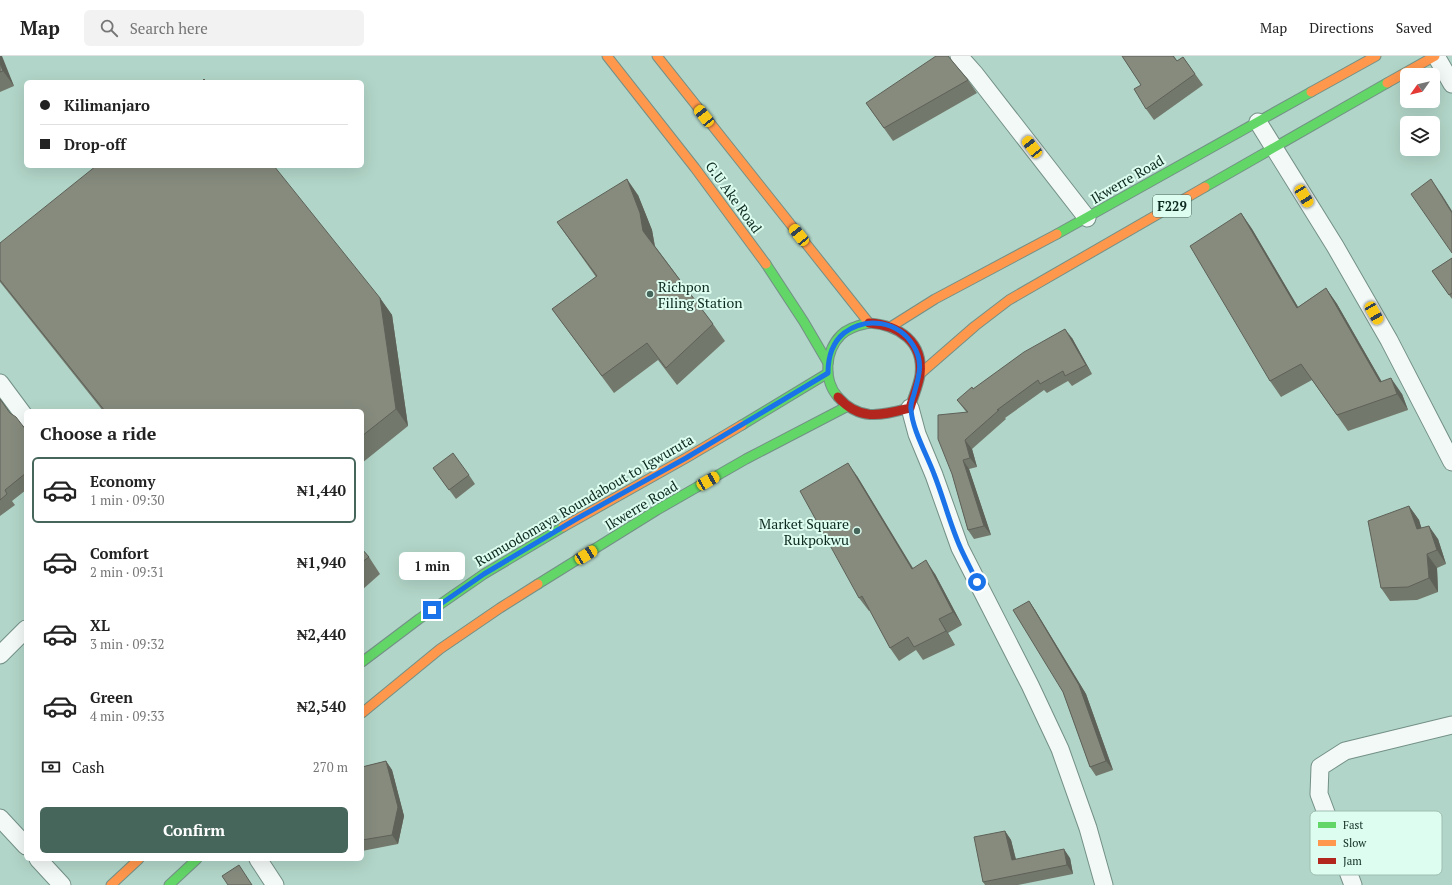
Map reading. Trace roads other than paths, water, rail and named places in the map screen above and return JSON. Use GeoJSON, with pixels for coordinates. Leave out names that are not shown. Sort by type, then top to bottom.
{"type":"FeatureCollection","features":[{"type":"Feature","properties":{"kind":"main road","name":"G.U Ake Road"},"geometry":{"type":"LineString","coordinates":[[607,56],[704,179],[762,259],[805,323],[828,363]]}},
{"type":"Feature","properties":{"kind":"main road"},"geometry":{"type":"LineString","coordinates":[[657,56],[869,323]]}},
{"type":"Feature","properties":{"kind":"main road","name":"Ikwerre Road"},"geometry":{"type":"LineString","coordinates":[[892,326],[935,299],[1087,218],[1376,56]]}},
{"type":"Feature","properties":{"kind":"main road","name":"F229"},"geometry":{"type":"LineString","coordinates":[[921,373],[967,332],[1009,300],[1435,56]]}},
{"type":"Feature","properties":{"kind":"main road"},"geometry":{"type":"LineString","coordinates":[[869,323],[880,323],[892,326],[904,334],[914,345],[919,358],[921,373],[910,408],[881,416],[869,415],[846,407],[834,392],[828,373],[830,353],[841,336],[854,327],[869,323]]}},
{"type":"Feature","properties":{"kind":"main road","name":"Rumuodomaya Roundabout to Igwuruta"},"geometry":{"type":"LineString","coordinates":[[364,660],[419,619],[484,574],[578,518],[686,458],[828,373]]}},
{"type":"Feature","properties":{"kind":"main road","name":"Ikwerre Road"},"geometry":{"type":"LineString","coordinates":[[364,711],[440,649],[500,608],[657,510],[746,459],[846,407]]}},
{"type":"Feature","properties":{"kind":"main road"},"geometry":{"type":"LineString","coordinates":[[111,885],[137,861]]}},
{"type":"Feature","properties":{"kind":"main road"},"geometry":{"type":"LineString","coordinates":[[169,885],[195,861]]}},
{"type":"Feature","properties":{"kind":"street"},"geometry":{"type":"LineString","coordinates":[[959,56],[975,74],[1087,218]]}},
{"type":"Feature","properties":{"kind":"street"},"geometry":{"type":"LineString","coordinates":[[1435,56],[1452,84]]}},
{"type":"Feature","properties":{"kind":"street"},"geometry":{"type":"LineString","coordinates":[[1258,122],[1335,246],[1390,340],[1452,462]]}},
{"type":"Feature","properties":{"kind":"street"},"geometry":{"type":"LineString","coordinates":[[0,383],[24,415]]}},
{"type":"Feature","properties":{"kind":"street"},"geometry":{"type":"LineString","coordinates":[[910,408],[917,434],[934,475],[960,548],[1030,686],[1060,749],[1088,828],[1104,885]]}},
{"type":"Feature","properties":{"kind":"street"},"geometry":{"type":"LineString","coordinates":[[0,655],[24,631]]}},
{"type":"Feature","properties":{"kind":"street"},"geometry":{"type":"LineString","coordinates":[[1325,811],[1319,794],[1320,767],[1345,751],[1452,725]]}},
{"type":"Feature","properties":{"kind":"street"},"geometry":{"type":"LineString","coordinates":[[0,818],[24,844]]}},
{"type":"Feature","properties":{"kind":"street"},"geometry":{"type":"LineString","coordinates":[[40,861],[62,885]]}},
{"type":"Feature","properties":{"kind":"street"},"geometry":{"type":"LineString","coordinates":[[259,861],[275,885]]}},
{"type":"Feature","properties":{"kind":"street"},"geometry":{"type":"LineString","coordinates":[[1349,875],[1353,885]]}},
{"type":"Feature","properties":{"kind":"place","name":"Richpon Filing Station"},"geometry":{"type":"Point","coordinates":[650,294]}},
{"type":"Feature","properties":{"kind":"place","name":"Market Square Rukpokwu"},"geometry":{"type":"Point","coordinates":[857,531]}}]}
